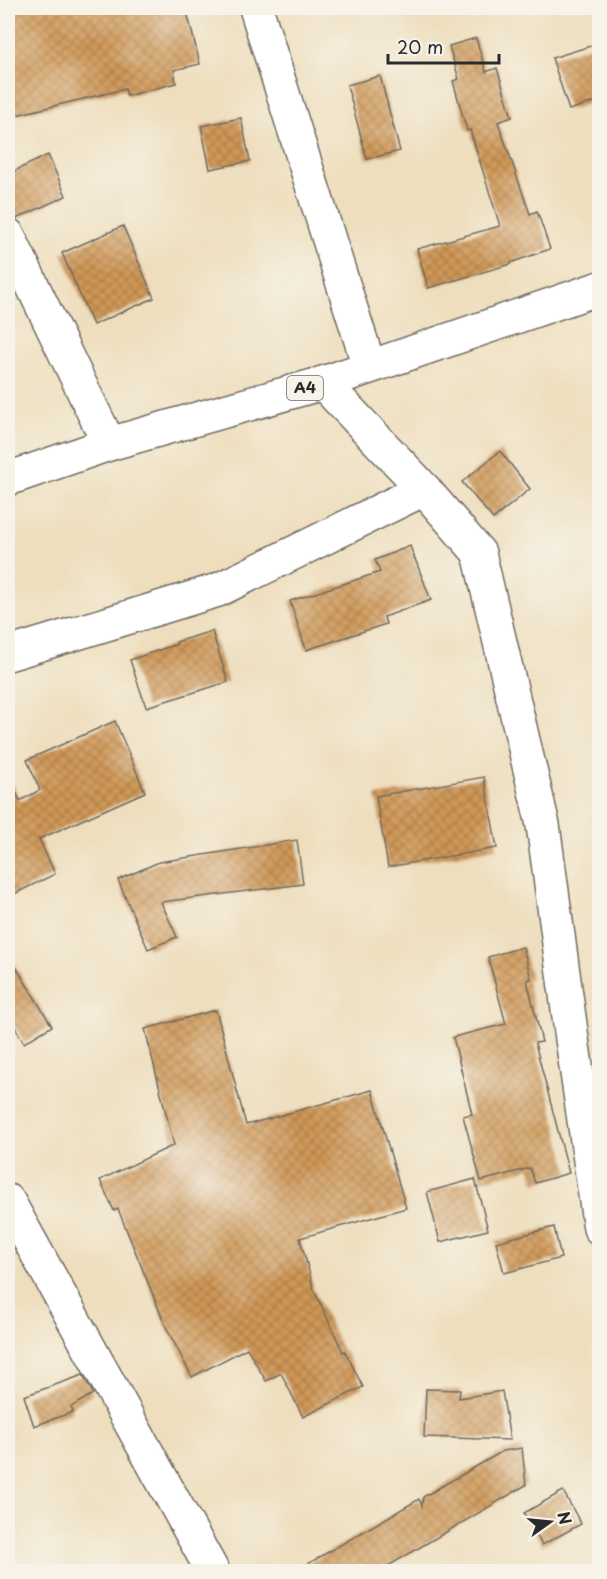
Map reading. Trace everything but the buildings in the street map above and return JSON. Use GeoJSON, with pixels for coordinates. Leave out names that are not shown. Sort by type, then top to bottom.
{"type":"FeatureCollection","features":[{"type":"Feature","properties":{"kind":"main road"},"geometry":{"type":"LineString","coordinates":[[256,8],[369,366]]}},
{"type":"Feature","properties":{"kind":"main road"},"geometry":{"type":"LineString","coordinates":[[8,234],[109,444]]}},
{"type":"Feature","properties":{"kind":"main road","name":"A4"},"geometry":{"type":"LineString","coordinates":[[8,479],[109,444],[323,383],[600,288]]}},
{"type":"Feature","properties":{"kind":"main road"},"geometry":{"type":"LineString","coordinates":[[323,383],[424,489],[479,553],[543,825],[600,1228]]}},
{"type":"Feature","properties":{"kind":"main road"},"geometry":{"type":"LineString","coordinates":[[8,654],[218,590],[424,489]]}},
{"type":"Feature","properties":{"kind":"main road"},"geometry":{"type":"LineString","coordinates":[[8,1201],[213,1572]]}}]}
